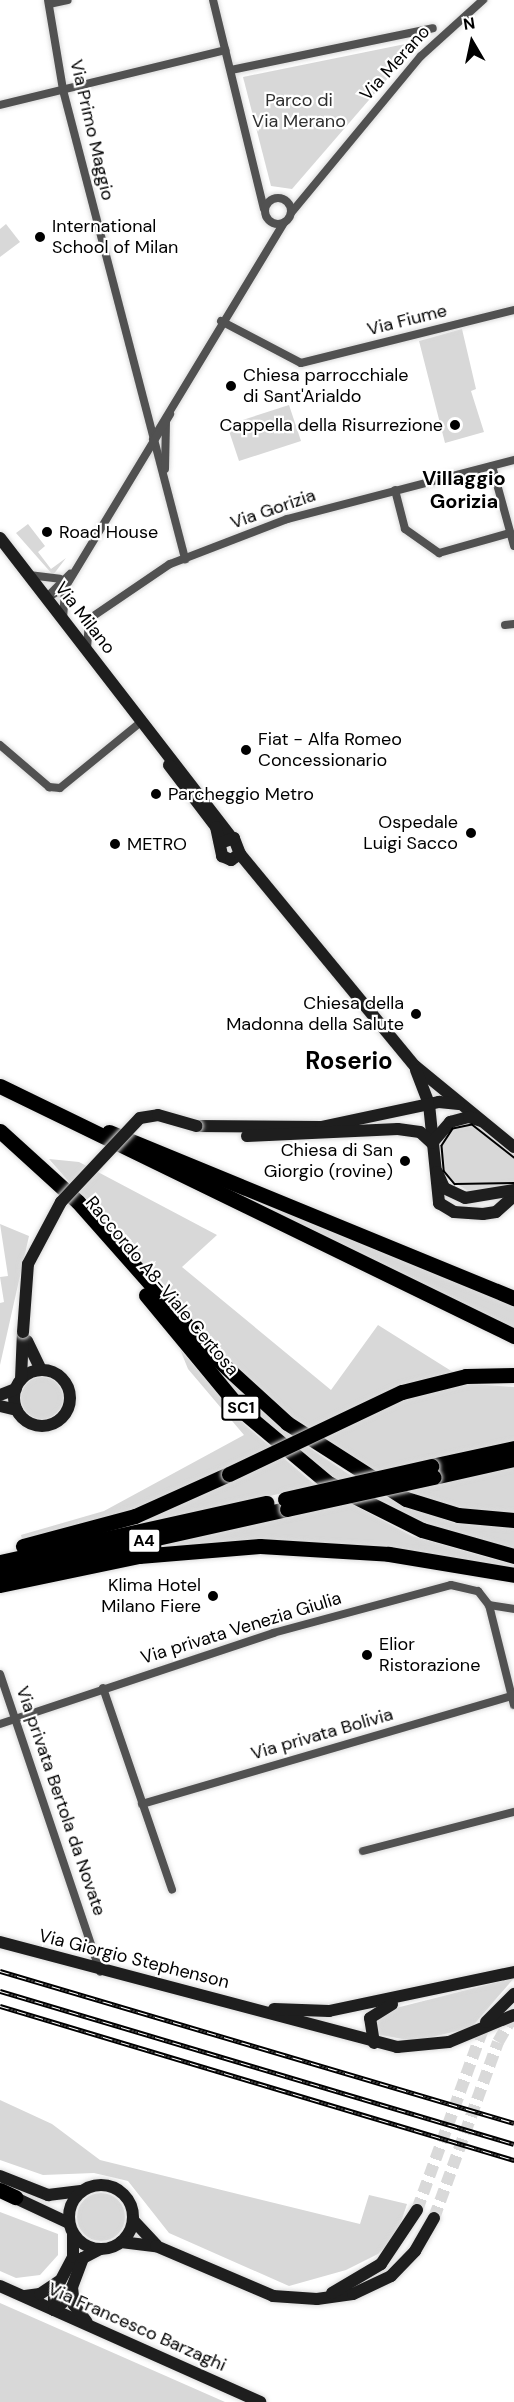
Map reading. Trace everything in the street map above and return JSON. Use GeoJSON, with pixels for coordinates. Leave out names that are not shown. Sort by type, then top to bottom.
{"type":"FeatureCollection","features":[{"type":"Feature","properties":{"kind":"highway"},"geometry":{"type":"LineString","coordinates":[[0,1084],[144,1148],[514,1298]]}},
{"type":"Feature","properties":{"kind":"highway"},"geometry":{"type":"LineString","coordinates":[[0,1084],[514,1336]]}},
{"type":"Feature","properties":{"kind":"highway"},"geometry":{"type":"LineString","coordinates":[[0,1131],[78,1202],[217,1359],[316,1444],[421,1506],[472,1518],[514,1520]]}},
{"type":"Feature","properties":{"kind":"highway","name":"Raccordo A8-Viale Certosa"},"geometry":{"type":"LineString","coordinates":[[38,1166],[229,1395],[288,1453],[357,1500],[401,1521],[514,1556]]}},
{"type":"Feature","properties":{"kind":"highway"},"geometry":{"type":"LineString","coordinates":[[0,1552],[108,1525],[229,1474],[402,1392],[466,1376],[514,1375]]}},
{"type":"Feature","properties":{"kind":"highway","name":"A4"},"geometry":{"type":"LineString","coordinates":[[0,1573],[432,1471],[514,1448]]}},
{"type":"Feature","properties":{"kind":"highway","name":"A4"},"geometry":{"type":"LineString","coordinates":[[432,1471],[514,1459]]}},
{"type":"Feature","properties":{"kind":"highway","name":"A4"},"geometry":{"type":"LineString","coordinates":[[0,1562],[286,1504]]}},
{"type":"Feature","properties":{"kind":"highway"},"geometry":{"type":"LineString","coordinates":[[0,1585],[139,1556],[260,1546],[379,1553],[514,1575]]}},
{"type":"Feature","properties":{"kind":"highway"},"geometry":{"type":"LineString","coordinates":[[0,2191],[15,2197]]}},
{"type":"Feature","properties":{"kind":"street"},"geometry":{"type":"LineString","coordinates":[[48,2],[68,0]]}},
{"type":"Feature","properties":{"kind":"street"},"geometry":{"type":"LineString","coordinates":[[213,0],[261,187],[264,210],[269,221],[269,240]]}},
{"type":"Feature","properties":{"kind":"street","name":"Via Merano"},"geometry":{"type":"LineString","coordinates":[[315,180],[433,42],[483,0]]}},
{"type":"Feature","properties":{"kind":"street","name":"Via Primo Maggio"},"geometry":{"type":"LineString","coordinates":[[48,2],[63,90],[185,559]]}},
{"type":"Feature","properties":{"kind":"street"},"geometry":{"type":"LineString","coordinates":[[231,70],[433,28]]}},
{"type":"Feature","properties":{"kind":"street"},"geometry":{"type":"LineString","coordinates":[[0,105],[225,50]]}},
{"type":"Feature","properties":{"kind":"street"},"geometry":{"type":"LineString","coordinates":[[264,210],[280,199],[297,198],[315,180]]}},
{"type":"Feature","properties":{"kind":"street"},"geometry":{"type":"LineString","coordinates":[[47,598],[70,574],[153,440],[269,240],[315,180]]}},
{"type":"Feature","properties":{"kind":"street"},"geometry":{"type":"LineString","coordinates":[[261,187],[280,199],[291,213]]}},
{"type":"Feature","properties":{"kind":"street"},"geometry":{"type":"LineString","coordinates":[[269,221],[284,223]]}},
{"type":"Feature","properties":{"kind":"street","name":"Via Fiume"},"geometry":{"type":"LineString","coordinates":[[221,321],[285,360],[308,362],[514,310]]}},
{"type":"Feature","properties":{"kind":"street"},"geometry":{"type":"LineString","coordinates":[[153,440],[166,422],[175,400]]}},
{"type":"Feature","properties":{"kind":"street","name":"Via Primo Maggio"},"geometry":{"type":"LineString","coordinates":[[164,476],[166,422]]}},
{"type":"Feature","properties":{"kind":"street","name":"Via Gorizia"},"geometry":{"type":"LineString","coordinates":[[87,649],[89,619],[185,559],[290,518],[514,460]]}},
{"type":"Feature","properties":{"kind":"street"},"geometry":{"type":"LineString","coordinates":[[492,466],[514,546]]}},
{"type":"Feature","properties":{"kind":"street"},"geometry":{"type":"LineString","coordinates":[[394,490],[405,529],[439,552],[510,533]]}},
{"type":"Feature","properties":{"kind":"street","name":"Via Milano"},"geometry":{"type":"LineString","coordinates":[[0,537],[87,649],[226,840],[240,843],[240,854]]}},
{"type":"Feature","properties":{"kind":"street"},"geometry":{"type":"LineString","coordinates":[[29,575],[63,583]]}},
{"type":"Feature","properties":{"kind":"street"},"geometry":{"type":"LineString","coordinates":[[63,583],[63,619]]}},
{"type":"Feature","properties":{"kind":"street"},"geometry":{"type":"LineString","coordinates":[[0,745],[49,787],[60,788],[141,722]]}},
{"type":"Feature","properties":{"kind":"street"},"geometry":{"type":"LineString","coordinates":[[226,840],[225,859],[240,854],[414,1066],[514,1146]]}},
{"type":"Feature","properties":{"kind":"street"},"geometry":{"type":"LineString","coordinates":[[414,1066],[429,1104],[437,1199],[446,1209],[492,1213],[514,1196]]}},
{"type":"Feature","properties":{"kind":"street"},"geometry":{"type":"LineString","coordinates":[[196,1126],[321,1127],[448,1101],[466,1107]]}},
{"type":"Feature","properties":{"kind":"street"},"geometry":{"type":"LineString","coordinates":[[17,1410],[27,1264],[61,1202],[140,1118],[158,1115],[196,1126],[267,1137],[410,1130]]}},
{"type":"Feature","properties":{"kind":"street"},"geometry":{"type":"LineString","coordinates":[[388,1115],[392,1124],[410,1130],[432,1143]]}},
{"type":"Feature","properties":{"kind":"street"},"geometry":{"type":"LineString","coordinates":[[432,1143],[456,1119],[474,1117],[490,1125]]}},
{"type":"Feature","properties":{"kind":"street"},"geometry":{"type":"LineString","coordinates":[[434,1159],[441,1183],[456,1196],[495,1196],[514,1190]]}},
{"type":"Feature","properties":{"kind":"street"},"geometry":{"type":"LineString","coordinates":[[0,1406],[17,1410],[39,1426],[65,1414],[70,1397],[66,1383],[41,1370],[23,1332]]}},
{"type":"Feature","properties":{"kind":"street"},"geometry":{"type":"LineString","coordinates":[[0,1395],[41,1370]]}},
{"type":"Feature","properties":{"kind":"street","name":"Via privata Venezia Giulia"},"geometry":{"type":"LineString","coordinates":[[0,1724],[103,1688],[451,1585],[478,1591],[489,1605]]}},
{"type":"Feature","properties":{"kind":"street"},"geometry":{"type":"LineString","coordinates":[[514,1609],[489,1605],[514,1705]]}},
{"type":"Feature","properties":{"kind":"street","name":"Via privata Bertola da Novate"},"geometry":{"type":"LineString","coordinates":[[0,1674],[100,1973]]}},
{"type":"Feature","properties":{"kind":"street"},"geometry":{"type":"LineString","coordinates":[[103,1688],[172,1890]]}},
{"type":"Feature","properties":{"kind":"street","name":"Via privata Bolivia"},"geometry":{"type":"LineString","coordinates":[[142,1804],[512,1696]]}},
{"type":"Feature","properties":{"kind":"street"},"geometry":{"type":"LineString","coordinates":[[363,1851],[514,1812]]}},
{"type":"Feature","properties":{"kind":"street","name":"Via Giorgio Stephenson"},"geometry":{"type":"LineString","coordinates":[[0,1942],[100,1973],[261,2009],[374,2043],[438,2044],[514,2015]]}},
{"type":"Feature","properties":{"kind":"street","name":"Via Giorgio Stephenson"},"geometry":{"type":"LineString","coordinates":[[261,2009],[329,2011],[514,1972]]}},
{"type":"Feature","properties":{"kind":"street"},"geometry":{"type":"LineString","coordinates":[[374,2043],[368,2031],[374,2013],[456,1985]]}},
{"type":"Feature","properties":{"kind":"street"},"geometry":{"type":"LineString","coordinates":[[486,2022],[514,1994]]}},
{"type":"Feature","properties":{"kind":"street"},"geometry":{"type":"LineString","coordinates":[[0,2176],[48,2195],[100,2185],[120,2192],[133,2220],[156,2246]]}},
{"type":"Feature","properties":{"kind":"street"},"geometry":{"type":"LineString","coordinates":[[54,2310],[59,2282],[73,2257],[71,2228],[73,2201],[85,2189]]}},
{"type":"Feature","properties":{"kind":"street"},"geometry":{"type":"LineString","coordinates":[[15,2197],[71,2228],[101,2249]]}},
{"type":"Feature","properties":{"kind":"street"},"geometry":{"type":"LineString","coordinates":[[317,2300],[381,2264],[417,2210]]}},
{"type":"Feature","properties":{"kind":"street"},"geometry":{"type":"LineString","coordinates":[[54,2310],[72,2287],[83,2258],[121,2242],[156,2246],[258,2291],[317,2300],[354,2294],[391,2276],[415,2251],[434,2218]]}},
{"type":"Feature","properties":{"kind":"street"},"geometry":{"type":"LineString","coordinates":[[121,2242],[133,2220]]}},
{"type":"Feature","properties":{"kind":"street"},"geometry":{"type":"LineString","coordinates":[[24,2296],[40,2294],[59,2282]]}},
{"type":"Feature","properties":{"kind":"street","name":"Via Francesco Barzaghi"},"geometry":{"type":"LineString","coordinates":[[0,2286],[260,2402]]}},
{"type":"Feature","properties":{"kind":"street"},"geometry":{"type":"LineString","coordinates":[[72,2287],[78,2312],[93,2327]]}},
{"type":"Feature","properties":{"kind":"green space","name":"Parco di Via Merano"},"geometry":{"type":"Polygon","coordinates":[[[420,41],[292,189],[271,186],[243,77],[420,41]]]}},
{"type":"Feature","properties":{"kind":"green space"},"geometry":{"type":"Polygon","coordinates":[[[6,224],[20,242],[0,257],[0,229],[6,224]]]}},
{"type":"Feature","properties":{"kind":"green space"},"geometry":{"type":"Polygon","coordinates":[[[462,329],[476,389],[471,391],[484,432],[445,443],[419,341],[462,329]]]}},
{"type":"Feature","properties":{"kind":"green space"},"geometry":{"type":"Polygon","coordinates":[[[289,405],[301,441],[239,461],[227,425],[289,405]]]}},
{"type":"Feature","properties":{"kind":"green space"},"geometry":{"type":"Polygon","coordinates":[[[28,524],[45,546],[38,552],[51,569],[66,558],[53,575],[16,533],[28,524]]]}},
{"type":"Feature","properties":{"kind":"green space"},"geometry":{"type":"Polygon","coordinates":[[[474,1121],[514,1151],[514,1185],[470,1192],[440,1174],[438,1144],[447,1129],[474,1121]]]}},
{"type":"Feature","properties":{"kind":"green space"},"geometry":{"type":"Polygon","coordinates":[[[49,1159],[79,1162],[217,1235],[182,1267],[331,1390],[378,1325],[472,1384],[514,1387],[514,1513],[468,1511],[418,1498],[298,1424],[214,1348],[49,1159]]]}},
{"type":"Feature","properties":{"kind":"green space"},"geometry":{"type":"Polygon","coordinates":[[[190,1171],[514,1303],[514,1329],[190,1171]]]}},
{"type":"Feature","properties":{"kind":"green space"},"geometry":{"type":"Polygon","coordinates":[[[0,1224],[29,1236],[0,1365],[0,1303],[4,1302],[0,1277],[8,1276],[0,1224]]]}},
{"type":"Feature","properties":{"kind":"green space"},"geometry":{"type":"Polygon","coordinates":[[[180,1349],[245,1425],[314,1484],[412,1536],[514,1565],[514,1570],[252,1541],[95,1560],[288,1515],[283,1493],[89,1536],[150,1504],[23,1543],[21,1535],[104,1511],[244,1435],[188,1369],[180,1349]]]}},
{"type":"Feature","properties":{"kind":"green space"},"geometry":{"type":"Polygon","coordinates":[[[223,1375],[290,1435],[380,1495],[454,1523],[514,1527],[514,1550],[459,1537],[378,1505],[326,1473],[260,1421],[223,1375]]]}},
{"type":"Feature","properties":{"kind":"green space"},"geometry":{"type":"Polygon","coordinates":[[[42,1377],[57,1383],[63,1398],[57,1413],[42,1419],[27,1413],[21,1398],[27,1383],[42,1377]]]}},
{"type":"Feature","properties":{"kind":"green space"},"geometry":{"type":"Polygon","coordinates":[[[514,1978],[471,2028],[414,2041],[375,2034],[377,2018],[388,2010],[514,1978]]]}},
{"type":"Feature","properties":{"kind":"green space"},"geometry":{"type":"Polygon","coordinates":[[[0,2100],[52,2124],[100,2160],[360,2224],[369,2195],[407,2204],[396,2237],[378,2254],[346,2270],[289,2286],[169,2233],[128,2181],[94,2173],[43,2175],[0,2160],[0,2100]]]}},
{"type":"Feature","properties":{"kind":"green space"},"geometry":{"type":"Polygon","coordinates":[[[96,2193],[106,2193],[118,2200],[125,2212],[125,2222],[118,2234],[106,2241],[96,2241],[81,2230],[77,2222],[77,2212],[88,2197],[96,2193]]]}},
{"type":"Feature","properties":{"kind":"green space"},"geometry":{"type":"Polygon","coordinates":[[[0,2212],[58,2234],[58,2255],[40,2275],[16,2278],[0,2271],[0,2212]]]}},
{"type":"Feature","properties":{"kind":"green space"},"geometry":{"type":"Polygon","coordinates":[[[0,2303],[225,2402],[0,2402],[0,2303]]]}},
{"type":"Feature","properties":{"kind":"tunnel"},"geometry":{"type":"LineString","coordinates":[[434,2218],[498,2042],[514,2014]]}},
{"type":"Feature","properties":{"kind":"tunnel"},"geometry":{"type":"LineString","coordinates":[[417,2210],[485,2023]]}},
{"type":"Feature","properties":{"kind":"tram line"},"geometry":{"type":"LineString","coordinates":[[514,1158],[472,1125],[453,1129],[442,1146],[444,1171],[455,1184],[514,1183]]}},
{"type":"Feature","properties":{"kind":"railway"},"geometry":{"type":"LineString","coordinates":[[0,1971],[514,2123]]}},
{"type":"Feature","properties":{"kind":"railway"},"geometry":{"type":"LineString","coordinates":[[0,1991],[514,2144]]}},
{"type":"Feature","properties":{"kind":"railway"},"geometry":{"type":"LineString","coordinates":[[0,2006],[514,2160]]}},
{"type":"Feature","properties":{"kind":"place","name":"International School of Milan"},"geometry":{"type":"Point","coordinates":[40,237]}},
{"type":"Feature","properties":{"kind":"place","name":"Chiesa parrocchiale di Sant'Arialdo"},"geometry":{"type":"Point","coordinates":[231,386]}},
{"type":"Feature","properties":{"kind":"place","name":"Cappella della Risurrezione"},"geometry":{"type":"Point","coordinates":[455,425]}},
{"type":"Feature","properties":{"kind":"place","name":"Road House"},"geometry":{"type":"Point","coordinates":[47,532]}},
{"type":"Feature","properties":{"kind":"place","name":"Fiat - Alfa Romeo Concessionario"},"geometry":{"type":"Point","coordinates":[246,750]}},
{"type":"Feature","properties":{"kind":"place","name":"Parcheggio Metro"},"geometry":{"type":"Point","coordinates":[156,794]}},
{"type":"Feature","properties":{"kind":"place","name":"Ospedale Luigi Sacco"},"geometry":{"type":"Point","coordinates":[471,833]}},
{"type":"Feature","properties":{"kind":"place","name":"METRO"},"geometry":{"type":"Point","coordinates":[115,844]}},
{"type":"Feature","properties":{"kind":"place","name":"Chiesa della Madonna della Salute"},"geometry":{"type":"Point","coordinates":[416,1014]}},
{"type":"Feature","properties":{"kind":"place","name":"Chiesa di San Giorgio (rovine)"},"geometry":{"type":"Point","coordinates":[405,1161]}},
{"type":"Feature","properties":{"kind":"place","name":"Klima Hotel Milano Fiere"},"geometry":{"type":"Point","coordinates":[213,1596]}},
{"type":"Feature","properties":{"kind":"place","name":"Elior Ristorazione"},"geometry":{"type":"Point","coordinates":[367,1655]}},
{"type":"Feature","properties":{"kind":"district","name":"Villaggio Gorizia"},"geometry":{"type":"Point","coordinates":[464,490]}},
{"type":"Feature","properties":{"kind":"district","name":"Roserio"},"geometry":{"type":"Point","coordinates":[349,1061]}}]}
